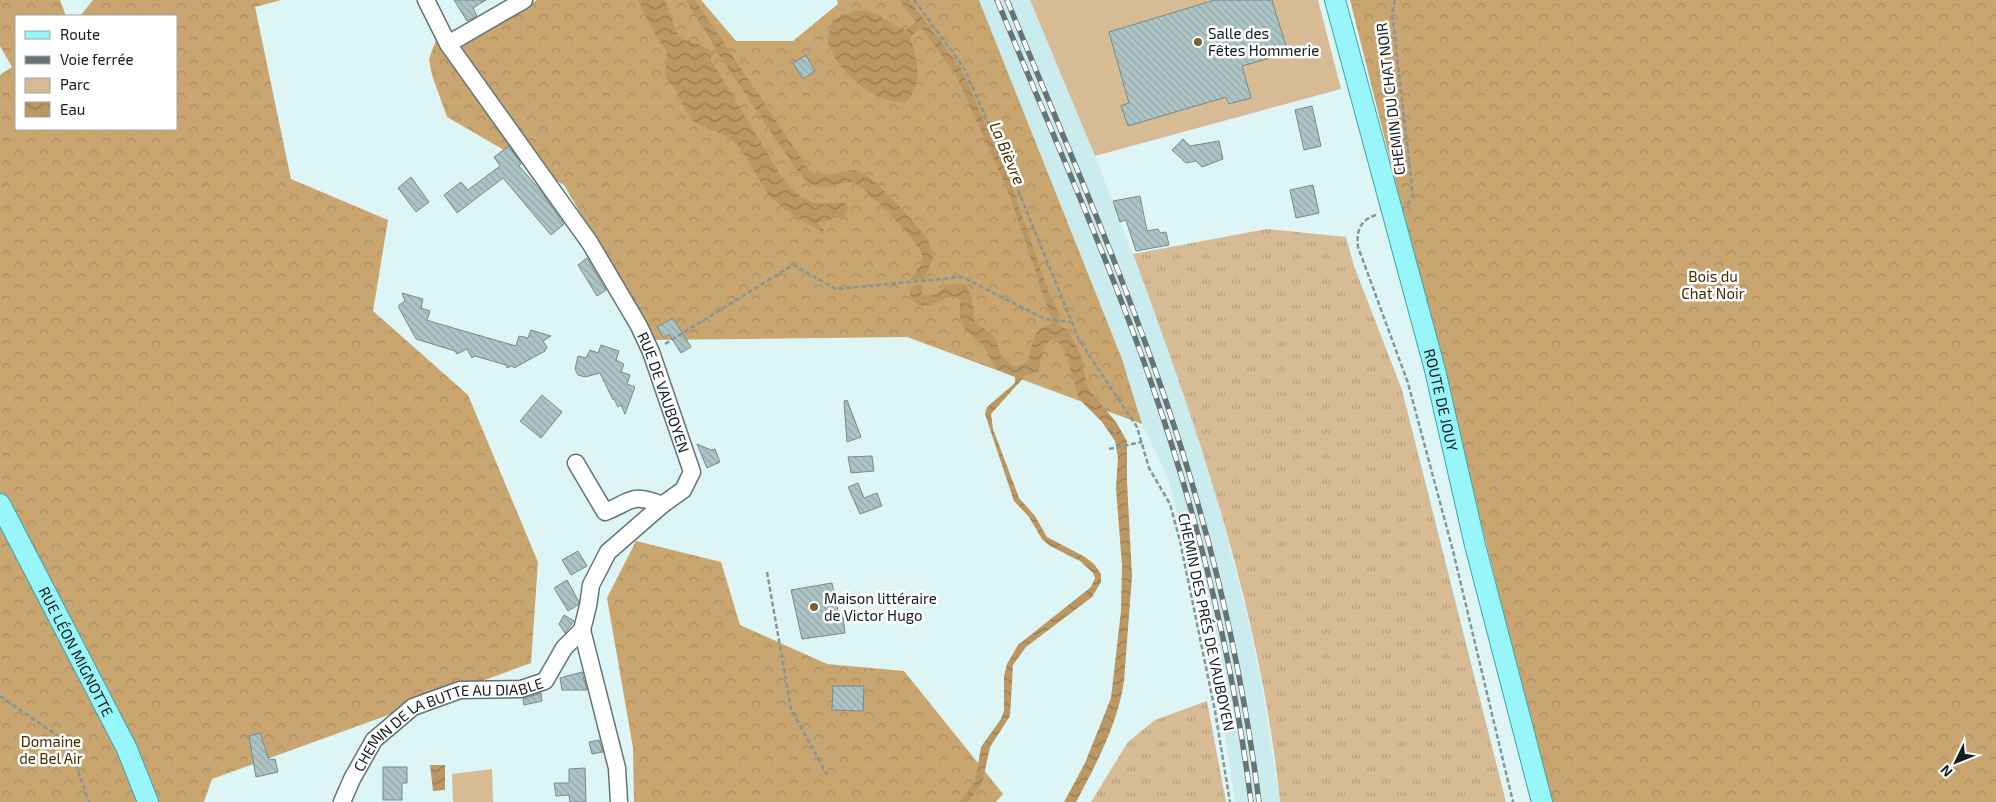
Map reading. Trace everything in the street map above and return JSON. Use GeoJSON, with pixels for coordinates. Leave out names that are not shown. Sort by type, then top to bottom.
{"type":"FeatureCollection","features":[{"type":"Feature","properties":{"kind":"main road","name":"ROUTE DE JOUY"},"geometry":{"type":"LineString","coordinates":[[1335,0],[1435,370],[1475,544],[1542,802]]}},
{"type":"Feature","properties":{"kind":"main road","name":"RUE LÉON MIGNOTTE"},"geometry":{"type":"LineString","coordinates":[[0,504],[127,748],[148,802]]}},
{"type":"Feature","properties":{"kind":"street","name":"RUE DE VAUBOYEN"},"geometry":{"type":"LineString","coordinates":[[426,0],[448,44],[590,243],[639,326],[651,352],[692,472],[683,490],[662,505],[608,552],[591,585],[582,630],[617,768],[619,802]]}},
{"type":"Feature","properties":{"kind":"street"},"geometry":{"type":"LineString","coordinates":[[448,44],[524,0]]}},
{"type":"Feature","properties":{"kind":"street"},"geometry":{"type":"LineString","coordinates":[[576,463],[605,512],[629,499],[650,500],[662,505]]}},
{"type":"Feature","properties":{"kind":"street","name":"CHEMIN DE LA BUTTE AU DIABLE"},"geometry":{"type":"LineString","coordinates":[[342,802],[352,778],[374,740],[413,707],[460,690],[521,688],[545,681],[564,648],[582,630]]}},
{"type":"Feature","properties":{"kind":"path","name":"CHEMIN DES PRÉS DE VAUBOYEN"},"geometry":{"type":"LineString","coordinates":[[914,0],[964,68],[1018,190],[1079,340],[1137,427],[1149,468],[1170,504],[1180,541],[1216,711],[1230,802]]}},
{"type":"Feature","properties":{"kind":"path","name":"CHEMIN DU CHAT NOIR"},"geometry":{"type":"LineString","coordinates":[[1395,0],[1392,13],[1413,196]]}},
{"type":"Feature","properties":{"kind":"path"},"geometry":{"type":"LineString","coordinates":[[1393,211],[1373,216],[1362,222],[1358,230],[1358,247],[1408,384],[1453,552],[1513,802]]}},
{"type":"Feature","properties":{"kind":"path"},"geometry":{"type":"LineString","coordinates":[[651,352],[793,265],[836,289],[962,277],[1045,319],[1071,322]]}},
{"type":"Feature","properties":{"kind":"path"},"geometry":{"type":"LineString","coordinates":[[1109,449],[1142,442]]}},
{"type":"Feature","properties":{"kind":"path"},"geometry":{"type":"LineString","coordinates":[[767,572],[791,709],[827,774]]}},
{"type":"Feature","properties":{"kind":"path"},"geometry":{"type":"LineString","coordinates":[[0,696],[68,743],[89,802]]}},
{"type":"Feature","properties":{"kind":"shaded area"},"geometry":{"type":"Polygon","coordinates":[[[979,0],[1030,0],[1095,156],[1173,360],[1216,494],[1249,624],[1261,680],[1280,802],[1235,802],[1223,722],[1198,592],[1168,478],[1142,424],[1122,359],[979,0]]]}},
{"type":"Feature","properties":{"kind":"green space","name":"Domaine de Bel Air"},"geometry":{"type":"Polygon","coordinates":[[[0,0],[60,0],[66,15],[15,15],[15,130],[178,130],[178,15],[81,15],[93,0],[281,0],[255,7],[291,179],[388,220],[373,311],[468,395],[538,562],[531,663],[212,779],[204,802],[0,802],[0,75],[12,67],[0,46],[0,0]]]}},
{"type":"Feature","properties":{"kind":"green space"},"geometry":{"type":"Polygon","coordinates":[[[537,0],[701,0],[736,41],[793,41],[838,4],[837,0],[979,0],[1122,359],[1142,424],[907,337],[654,340],[564,185],[447,117],[432,75],[429,59],[437,37],[461,43],[537,0]]]}},
{"type":"Feature","properties":{"kind":"green space"},"geometry":{"type":"Polygon","coordinates":[[[1030,0],[1318,0],[1341,89],[1095,156],[1030,0]]]}},
{"type":"Feature","properties":{"kind":"green space","name":"Bois du Chat Noir"},"geometry":{"type":"Polygon","coordinates":[[[1350,0],[1996,0],[1996,802],[1551,802],[1350,0]]]}},
{"type":"Feature","properties":{"kind":"green space"},"geometry":{"type":"Polygon","coordinates":[[[1267,229],[1346,237],[1354,266],[1402,390],[1506,802],[1280,802],[1271,731],[1243,592],[1204,455],[1133,254],[1267,229]]]}},
{"type":"Feature","properties":{"kind":"green space"},"geometry":{"type":"Polygon","coordinates":[[[636,541],[721,562],[740,625],[827,664],[904,671],[1003,794],[996,802],[634,802],[633,748],[607,598],[636,541]]]}},
{"type":"Feature","properties":{"kind":"green space"},"geometry":{"type":"Polygon","coordinates":[[[1207,701],[1226,802],[1091,802],[1128,742],[1155,720],[1207,701]]]}},
{"type":"Feature","properties":{"kind":"green space"},"geometry":{"type":"Polygon","coordinates":[[[492,769],[493,802],[453,802],[452,774],[492,769]]]}},
{"type":"Feature","properties":{"kind":"water"},"geometry":{"type":"Polygon","coordinates":[[[638,0],[665,0],[675,29],[681,39],[699,44],[711,52],[716,49],[686,0],[695,0],[809,170],[821,175],[844,171],[857,171],[864,174],[883,190],[921,230],[929,242],[933,259],[924,279],[910,280],[922,259],[918,246],[860,186],[854,182],[825,187],[814,186],[800,175],[717,52],[711,56],[711,60],[788,185],[808,201],[823,204],[844,202],[849,208],[844,216],[817,223],[825,231],[824,233],[797,218],[770,197],[738,145],[727,136],[695,123],[684,108],[678,93],[665,76],[667,52],[657,38],[638,0]]]}},
{"type":"Feature","properties":{"kind":"water"},"geometry":{"type":"Polygon","coordinates":[[[899,0],[909,0],[961,68],[1011,184],[1048,291],[1060,315],[1058,318],[1050,315],[1011,199],[955,73],[921,28],[910,37],[917,63],[917,79],[912,95],[906,102],[882,98],[861,86],[843,69],[830,48],[828,38],[832,21],[856,11],[871,12],[906,30],[916,22],[899,0]]]}},
{"type":"Feature","properties":{"kind":"water"},"geometry":{"type":"Polygon","coordinates":[[[947,285],[966,285],[972,299],[975,322],[995,337],[1001,356],[1013,366],[1022,365],[1027,361],[1036,334],[1041,329],[1050,325],[1051,322],[1068,330],[1081,356],[1087,387],[1116,422],[1127,441],[1127,482],[1132,576],[1124,681],[1117,712],[1111,728],[1098,759],[1076,802],[1064,802],[1085,763],[1111,698],[1121,611],[1122,565],[1116,488],[1118,458],[1115,441],[1102,422],[1079,399],[1065,351],[1058,340],[1054,338],[1045,345],[1038,371],[1025,376],[991,414],[993,429],[1019,498],[1035,516],[1047,537],[1085,557],[1094,564],[1101,574],[1101,582],[1092,597],[1026,647],[1013,665],[1010,716],[990,747],[982,784],[968,802],[959,802],[975,782],[981,747],[1001,719],[1004,711],[1004,676],[1007,664],[1018,645],[1091,587],[1095,578],[1093,573],[1080,561],[1050,546],[1042,539],[1029,517],[1014,501],[985,414],[987,407],[1015,383],[1015,377],[996,369],[983,345],[965,330],[960,317],[960,297],[954,296],[926,306],[915,302],[910,294],[911,287],[921,286],[922,294],[929,296],[947,285]]]}},
{"type":"Feature","properties":{"kind":"water"},"geometry":{"type":"Polygon","coordinates":[[[430,765],[445,765],[445,790],[433,791],[430,765]]]}},
{"type":"Feature","properties":{"kind":"building"},"geometry":{"type":"Polygon","coordinates":[[[454,0],[486,0],[473,8],[477,16],[467,21],[454,0]]]}},
{"type":"Feature","properties":{"kind":"building","name":"Salle des Fêtes Hommerie"},"geometry":{"type":"Polygon","coordinates":[[[1215,0],[1272,0],[1288,53],[1242,66],[1251,98],[1229,104],[1226,97],[1128,126],[1121,106],[1129,103],[1109,32],[1215,0]]]}},
{"type":"Feature","properties":{"kind":"building"},"geometry":{"type":"Polygon","coordinates":[[[806,55],[815,71],[803,79],[793,63],[806,55]]]}},
{"type":"Feature","properties":{"kind":"building"},"geometry":{"type":"Polygon","coordinates":[[[1312,106],[1321,146],[1304,150],[1295,110],[1312,106]]]}},
{"type":"Feature","properties":{"kind":"building"},"geometry":{"type":"Polygon","coordinates":[[[1183,139],[1190,146],[1219,141],[1223,159],[1202,167],[1196,161],[1186,163],[1172,150],[1183,139]]]}},
{"type":"Feature","properties":{"kind":"building"},"geometry":{"type":"Polygon","coordinates":[[[509,146],[521,164],[519,166],[540,190],[564,224],[551,235],[503,178],[457,213],[444,195],[461,182],[468,190],[500,166],[494,157],[509,146]]]}},
{"type":"Feature","properties":{"kind":"building"},"geometry":{"type":"Polygon","coordinates":[[[411,177],[429,202],[416,212],[398,188],[411,177]]]}},
{"type":"Feature","properties":{"kind":"building"},"geometry":{"type":"Polygon","coordinates":[[[1313,185],[1319,213],[1296,218],[1290,190],[1313,185]]]}},
{"type":"Feature","properties":{"kind":"building"},"geometry":{"type":"Polygon","coordinates":[[[1140,196],[1147,231],[1158,229],[1160,233],[1166,232],[1169,245],[1136,251],[1126,220],[1120,222],[1113,201],[1140,196]]]}},
{"type":"Feature","properties":{"kind":"building"},"geometry":{"type":"Polygon","coordinates":[[[587,258],[606,290],[597,296],[578,265],[587,258]]]}},
{"type":"Feature","properties":{"kind":"building"},"geometry":{"type":"Polygon","coordinates":[[[402,293],[423,299],[421,308],[430,311],[427,320],[436,323],[516,346],[519,336],[528,338],[531,330],[551,336],[543,341],[547,347],[545,351],[514,368],[512,366],[507,368],[506,365],[475,356],[472,358],[467,349],[457,354],[455,351],[416,339],[399,308],[399,305],[405,301],[402,293]]]}},
{"type":"Feature","properties":{"kind":"building"},"geometry":{"type":"Polygon","coordinates":[[[673,318],[691,347],[681,353],[669,334],[664,338],[657,327],[673,318]]]}},
{"type":"Feature","properties":{"kind":"building"},"geometry":{"type":"Polygon","coordinates":[[[601,345],[619,351],[616,360],[624,364],[621,372],[630,375],[627,384],[635,387],[625,414],[621,405],[618,407],[613,400],[600,373],[585,377],[578,375],[575,369],[578,356],[586,358],[590,350],[598,353],[601,345]]]}},
{"type":"Feature","properties":{"kind":"building"},"geometry":{"type":"Polygon","coordinates":[[[542,395],[562,412],[541,438],[520,421],[542,395]]]}},
{"type":"Feature","properties":{"kind":"building"},"geometry":{"type":"Polygon","coordinates":[[[847,400],[861,437],[847,442],[844,401],[847,400]]]}},
{"type":"Feature","properties":{"kind":"building"},"geometry":{"type":"Polygon","coordinates":[[[697,444],[711,450],[715,449],[720,462],[707,468],[697,444]]]}},
{"type":"Feature","properties":{"kind":"building"},"geometry":{"type":"Polygon","coordinates":[[[872,456],[874,471],[851,473],[848,457],[872,456]]]}},
{"type":"Feature","properties":{"kind":"building"},"geometry":{"type":"Polygon","coordinates":[[[858,483],[864,498],[877,493],[882,506],[860,514],[848,487],[858,483]]]}},
{"type":"Feature","properties":{"kind":"building"},"geometry":{"type":"Polygon","coordinates":[[[578,551],[587,566],[571,575],[562,560],[578,551]]]}},
{"type":"Feature","properties":{"kind":"building"},"geometry":{"type":"Polygon","coordinates":[[[567,580],[579,602],[578,605],[568,611],[554,588],[567,580]]]}},
{"type":"Feature","properties":{"kind":"building","name":"Maison littéraire de Victor Hugo"},"geometry":{"type":"Polygon","coordinates":[[[832,583],[839,616],[843,615],[845,633],[802,639],[791,590],[832,583]]]}},
{"type":"Feature","properties":{"kind":"building"},"geometry":{"type":"Polygon","coordinates":[[[564,615],[574,621],[565,633],[559,624],[564,615]]]}},
{"type":"Feature","properties":{"kind":"building"},"geometry":{"type":"Polygon","coordinates":[[[582,672],[587,690],[562,690],[560,678],[582,672]]]}},
{"type":"Feature","properties":{"kind":"building"},"geometry":{"type":"Polygon","coordinates":[[[833,686],[864,686],[863,711],[832,710],[833,686]]]}},
{"type":"Feature","properties":{"kind":"building"},"geometry":{"type":"Polygon","coordinates":[[[541,693],[542,701],[524,705],[523,699],[541,693]]]}},
{"type":"Feature","properties":{"kind":"building"},"geometry":{"type":"Polygon","coordinates":[[[260,733],[269,760],[275,759],[278,772],[256,777],[249,736],[260,733]]]}},
{"type":"Feature","properties":{"kind":"building"},"geometry":{"type":"Polygon","coordinates":[[[599,740],[603,752],[592,754],[589,742],[599,740]]]}},
{"type":"Feature","properties":{"kind":"building"},"geometry":{"type":"Polygon","coordinates":[[[383,767],[407,767],[407,783],[402,783],[402,800],[383,800],[383,767]]]}},
{"type":"Feature","properties":{"kind":"building"},"geometry":{"type":"Polygon","coordinates":[[[585,768],[586,802],[570,802],[569,795],[556,796],[554,783],[569,783],[569,769],[585,768]]]}},
{"type":"Feature","properties":{"kind":"waterway","name":"La Bièvre"},"geometry":{"type":"LineString","coordinates":[[1053,311],[1056,328]]}},
{"type":"Feature","properties":{"kind":"railway"},"geometry":{"type":"LineString","coordinates":[[997,0],[1077,190],[1134,333],[1168,433],[1199,537],[1224,642],[1251,802]]}},
{"type":"Feature","properties":{"kind":"railway"},"geometry":{"type":"LineString","coordinates":[[1007,0],[1123,283],[1175,430],[1220,587],[1242,694],[1259,802]]}},
{"type":"Feature","properties":{"kind":"place","name":"Salle des Fêtes Hommerie"},"geometry":{"type":"Point","coordinates":[1198,42]}},
{"type":"Feature","properties":{"kind":"place","name":"Maison littéraire de Victor Hugo"},"geometry":{"type":"Point","coordinates":[814,607]}}]}
